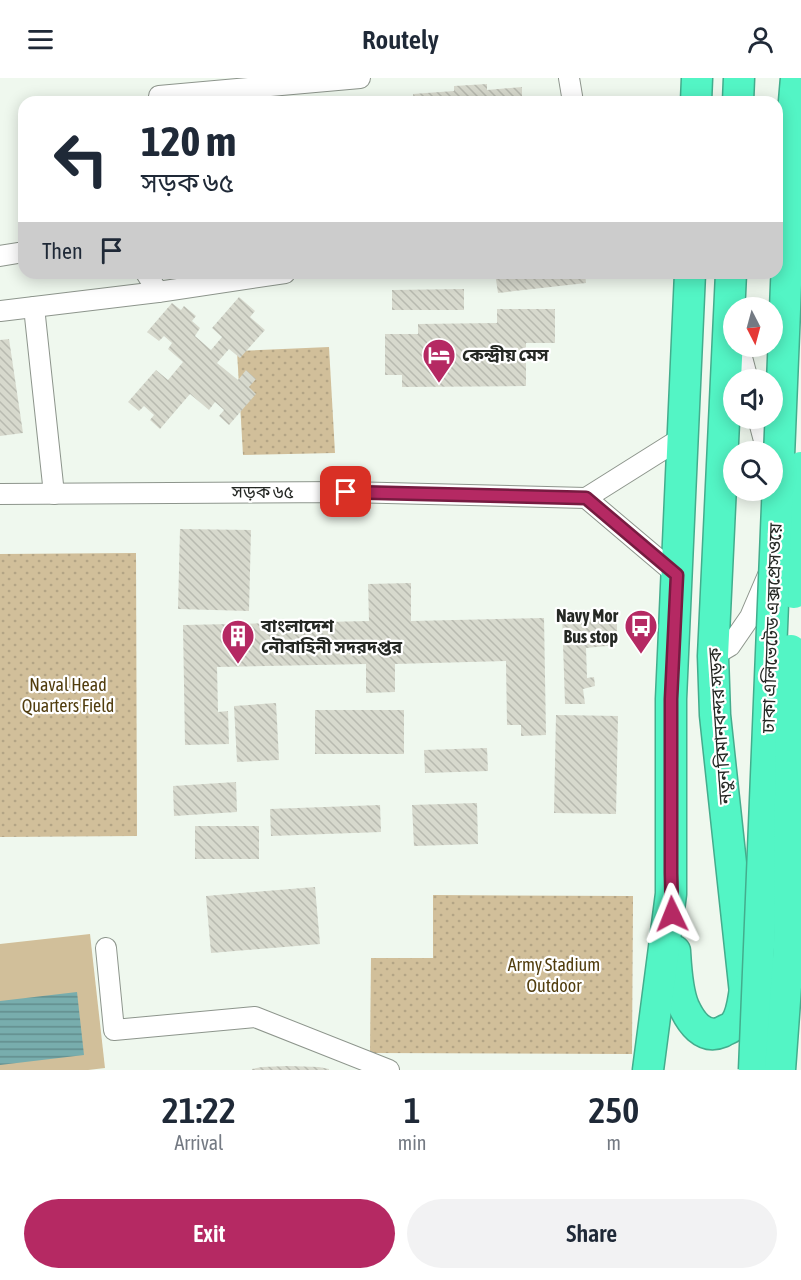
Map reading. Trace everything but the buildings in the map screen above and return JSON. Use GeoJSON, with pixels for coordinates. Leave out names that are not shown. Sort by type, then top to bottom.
{"type":"FeatureCollection","features":[{"type":"Feature","properties":{"kind":"highway"},"geometry":{"type":"LineString","coordinates":[[696,96],[697,78]]}},
{"type":"Feature","properties":{"kind":"highway"},"geometry":{"type":"LineString","coordinates":[[738,96],[739,78]]}},
{"type":"Feature","properties":{"kind":"highway"},"geometry":{"type":"LineString","coordinates":[[787,78],[793,113]]}},
{"type":"Feature","properties":{"kind":"highway","name":"ঢাকা এলিভেটেড এক্সপ্রেসওয়ে"},"geometry":{"type":"LineString","coordinates":[[754,1070],[796,78]]}},
{"type":"Feature","properties":{"kind":"highway"},"geometry":{"type":"LineString","coordinates":[[690,279],[671,699],[671,894],[676,972],[682,1005],[693,1023],[705,1034],[714,1035],[734,1025],[740,1014],[745,989]]}},
{"type":"Feature","properties":{"kind":"highway","name":"নতুন বিমানবন্দর সড়ক"},"geometry":{"type":"LineString","coordinates":[[731,279],[731,297]]}},
{"type":"Feature","properties":{"kind":"highway","name":"নতুন বিমানবন্দর সড়ক"},"geometry":{"type":"LineString","coordinates":[[729,357],[713,656],[716,715],[748,1021],[748,1048],[742,1070]]}},
{"type":"Feature","properties":{"kind":"highway","name":"ঢাকা এলিভেটেড এক্সপ্রেসওয়ে"},"geometry":{"type":"LineString","coordinates":[[780,1070],[789,945],[791,646],[801,467]]}},
{"type":"Feature","properties":{"kind":"highway"},"geometry":{"type":"LineString","coordinates":[[789,945],[801,887]]}},
{"type":"Feature","properties":{"kind":"highway"},"geometry":{"type":"LineString","coordinates":[[648,1070],[671,894]]}},
{"type":"Feature","properties":{"kind":"street"},"geometry":{"type":"LineString","coordinates":[[159,96],[360,78]]}},
{"type":"Feature","properties":{"kind":"street"},"geometry":{"type":"LineString","coordinates":[[569,78],[572,96]]}},
{"type":"Feature","properties":{"kind":"street"},"geometry":{"type":"LineString","coordinates":[[0,256],[18,253]]}},
{"type":"Feature","properties":{"kind":"street"},"geometry":{"type":"LineString","coordinates":[[150,279],[158,292]]}},
{"type":"Feature","properties":{"kind":"street"},"geometry":{"type":"LineString","coordinates":[[0,311],[245,279]]}},
{"type":"Feature","properties":{"kind":"street"},"geometry":{"type":"LineString","coordinates":[[34,307],[54,494]]}},
{"type":"Feature","properties":{"kind":"street"},"geometry":{"type":"LineString","coordinates":[[677,575],[586,498],[683,437]]}},
{"type":"Feature","properties":{"kind":"street","name":"সড়ক ৬৫"},"geometry":{"type":"LineString","coordinates":[[0,494],[346,492],[586,498]]}},
{"type":"Feature","properties":{"kind":"street"},"geometry":{"type":"LineString","coordinates":[[713,656],[730,646],[750,617],[784,541],[797,527],[783,500]]}},
{"type":"Feature","properties":{"kind":"street"},"geometry":{"type":"LineString","coordinates":[[106,948],[114,1030],[255,1017],[389,1070]]}},
{"type":"Feature","properties":{"kind":"green space"},"geometry":{"type":"Polygon","coordinates":[[[329,347],[335,453],[243,455],[237,351],[329,347]]]}},
{"type":"Feature","properties":{"kind":"green space","name":"Naval Head Quarters Field"},"geometry":{"type":"Polygon","coordinates":[[[136,553],[137,836],[0,837],[0,554],[136,553]]]}},
{"type":"Feature","properties":{"kind":"green space","name":"Army Stadium Outdoor"},"geometry":{"type":"Polygon","coordinates":[[[433,895],[633,896],[632,1054],[370,1053],[371,958],[433,958],[433,895]]]}},
{"type":"Feature","properties":{"kind":"green space"},"geometry":{"type":"Polygon","coordinates":[[[90,934],[105,1068],[0,1070],[0,944],[90,934]]]}},
{"type":"Feature","properties":{"kind":"water"},"geometry":{"type":"Polygon","coordinates":[[[77,992],[84,1055],[0,1065],[0,1001],[77,992]]]}},
{"type":"Feature","properties":{"kind":"place","name":"কেন্দ্রীয় মেস"},"geometry":{"type":"Point","coordinates":[439,384]}},
{"type":"Feature","properties":{"kind":"place","name":"Navy Mor Bus stop"},"geometry":{"type":"Point","coordinates":[641,655]}},
{"type":"Feature","properties":{"kind":"place","name":"বাংলাদেশ নৌবাহিনী সদরদপ্তর"},"geometry":{"type":"Point","coordinates":[238,665]}},
{"type":"Feature","properties":{"kind":"route"},"geometry":{"type":"LineString","coordinates":[[346,492],[586,498],[677,575],[671,699],[672,914]]}}]}
